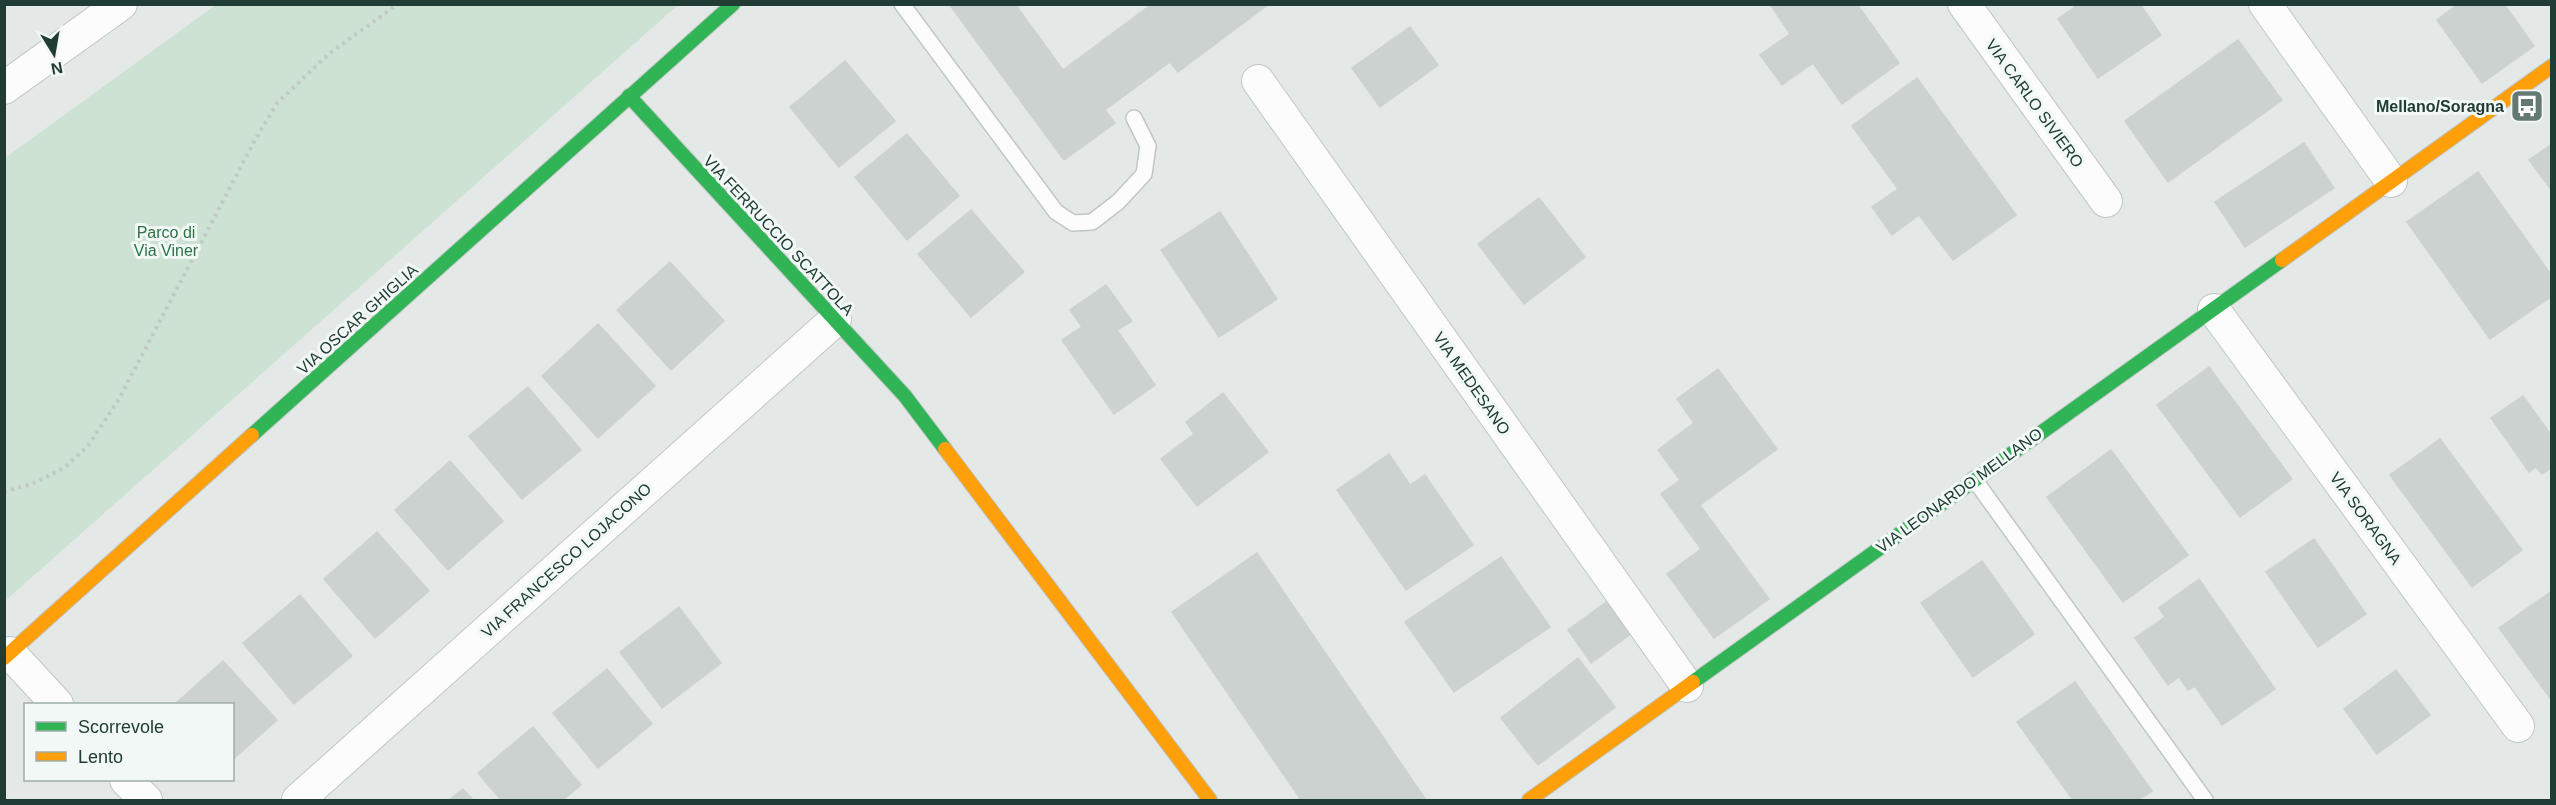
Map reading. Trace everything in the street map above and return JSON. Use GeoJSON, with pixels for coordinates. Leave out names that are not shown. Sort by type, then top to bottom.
{"type":"FeatureCollection","features":[{"type":"Feature","properties":{"kind":"street"},"geometry":{"type":"LineString","coordinates":[[4,88],[84,15],[121,4]]}},
{"type":"Feature","properties":{"kind":"street","name":"VIA OSCAR GHIGLIA"},"geometry":{"type":"LineString","coordinates":[[7,656],[733,4]]}},
{"type":"Feature","properties":{"kind":"street","name":"VIA CARLO SIVIERO"},"geometry":{"type":"LineString","coordinates":[[1964,4],[2106,201]]}},
{"type":"Feature","properties":{"kind":"street"},"geometry":{"type":"LineString","coordinates":[[2265,4],[2391,182]]}},
{"type":"Feature","properties":{"kind":"street","name":"VIA LEONARDO MELLANO"},"geometry":{"type":"LineString","coordinates":[[1529,801],[1974,479],[2214,310],[2552,66]]}},
{"type":"Feature","properties":{"kind":"street","name":"VIA MEDESANO"},"geometry":{"type":"LineString","coordinates":[[1258,81],[1687,686]]}},
{"type":"Feature","properties":{"kind":"street","name":"VIA FERRUCCIO SCATTOLA"},"geometry":{"type":"LineString","coordinates":[[629,96],[905,396],[1210,801]]}},
{"type":"Feature","properties":{"kind":"street","name":"VIA SORAGNA"},"geometry":{"type":"LineString","coordinates":[[2214,310],[2518,726]]}},
{"type":"Feature","properties":{"kind":"street","name":"VIA FRANCESCO LOJACONO"},"geometry":{"type":"LineString","coordinates":[[298,801],[835,320]]}},
{"type":"Feature","properties":{"kind":"street"},"geometry":{"type":"LineString","coordinates":[[7,656],[55,703]]}},
{"type":"Feature","properties":{"kind":"street"},"geometry":{"type":"LineString","coordinates":[[127,781],[146,801]]}},
{"type":"Feature","properties":{"kind":"lane"},"geometry":{"type":"LineString","coordinates":[[902,4],[1056,212],[1073,223],[1092,222],[1118,202],[1144,174],[1148,146],[1134,118]]}},
{"type":"Feature","properties":{"kind":"lane"},"geometry":{"type":"LineString","coordinates":[[1974,479],[2205,801]]}},
{"type":"Feature","properties":{"kind":"path"},"geometry":{"type":"LineString","coordinates":[[4,492],[32,484],[64,468],[88,446],[119,399],[256,138],[277,103],[330,53],[398,4]]}},
{"type":"Feature","properties":{"kind":"green space","name":"Parco di Via Viner"},"geometry":{"type":"Polygon","coordinates":[[[217,4],[678,5],[5,601],[5,158],[217,4]]]}},
{"type":"Feature","properties":{"kind":"building"},"geometry":{"type":"Polygon","coordinates":[[[949,4],[1015,4],[1063,70],[1152,4],[1269,4],[1178,72],[1170,62],[1105,110],[1115,123],[1064,160],[949,4]]]}},
{"type":"Feature","properties":{"kind":"building"},"geometry":{"type":"Polygon","coordinates":[[[1770,4],[1857,4],[1899,63],[1842,104],[1813,63],[1782,85],[1760,55],[1790,34],[1770,4]]]}},
{"type":"Feature","properties":{"kind":"building"},"geometry":{"type":"Polygon","coordinates":[[[2079,4],[2140,4],[2161,35],[2098,78],[2058,19],[2079,4]]]}},
{"type":"Feature","properties":{"kind":"building"},"geometry":{"type":"Polygon","coordinates":[[[2458,4],[2504,4],[2534,46],[2482,83],[2437,20],[2458,4]]]}},
{"type":"Feature","properties":{"kind":"building"},"geometry":{"type":"Polygon","coordinates":[[[1410,27],[1438,65],[1380,107],[1352,68],[1410,27]]]}},
{"type":"Feature","properties":{"kind":"building"},"geometry":{"type":"Polygon","coordinates":[[[2238,40],[2282,100],[2168,182],[2125,121],[2238,40]]]}},
{"type":"Feature","properties":{"kind":"building"},"geometry":{"type":"Polygon","coordinates":[[[845,61],[895,121],[839,167],[790,107],[845,61]]]}},
{"type":"Feature","properties":{"kind":"building"},"geometry":{"type":"Polygon","coordinates":[[[1917,78],[2016,215],[1953,260],[1919,215],[1892,235],[1872,207],[1898,189],[1852,126],[1917,78]]]}},
{"type":"Feature","properties":{"kind":"building"},"geometry":{"type":"Polygon","coordinates":[[[907,134],[959,196],[907,240],[855,177],[907,134]]]}},
{"type":"Feature","properties":{"kind":"building"},"geometry":{"type":"Polygon","coordinates":[[[2304,143],[2334,188],[2245,247],[2215,202],[2304,143]]]}},
{"type":"Feature","properties":{"kind":"building"},"geometry":{"type":"Polygon","coordinates":[[[2552,144],[2552,191],[2529,160],[2552,144]]]}},
{"type":"Feature","properties":{"kind":"building"},"geometry":{"type":"Polygon","coordinates":[[[2478,172],[2552,276],[2552,296],[2490,339],[2407,222],[2478,172]]]}},
{"type":"Feature","properties":{"kind":"building"},"geometry":{"type":"Polygon","coordinates":[[[1539,198],[1585,257],[1524,304],[1478,244],[1539,198]]]}},
{"type":"Feature","properties":{"kind":"building"},"geometry":{"type":"Polygon","coordinates":[[[971,210],[1024,272],[971,317],[918,254],[971,210]]]}},
{"type":"Feature","properties":{"kind":"building"},"geometry":{"type":"Polygon","coordinates":[[[1220,212],[1277,299],[1219,337],[1161,250],[1220,212]]]}},
{"type":"Feature","properties":{"kind":"building"},"geometry":{"type":"Polygon","coordinates":[[[670,262],[724,321],[671,370],[617,310],[670,262]]]}},
{"type":"Feature","properties":{"kind":"building"},"geometry":{"type":"Polygon","coordinates":[[[1106,285],[1132,321],[1117,330],[1155,385],[1114,414],[1062,340],[1082,327],[1070,310],[1106,285]]]}},
{"type":"Feature","properties":{"kind":"building"},"geometry":{"type":"Polygon","coordinates":[[[598,324],[655,386],[598,438],[542,376],[598,324]]]}},
{"type":"Feature","properties":{"kind":"building"},"geometry":{"type":"Polygon","coordinates":[[[2209,367],[2292,479],[2240,517],[2157,405],[2209,367]]]}},
{"type":"Feature","properties":{"kind":"building"},"geometry":{"type":"Polygon","coordinates":[[[1718,369],[1777,449],[1700,505],[1769,599],[1714,638],[1667,574],[1701,549],[1661,494],[1680,480],[1658,450],[1694,423],[1677,399],[1718,369]]]}},
{"type":"Feature","properties":{"kind":"building"},"geometry":{"type":"Polygon","coordinates":[[[528,387],[581,450],[522,499],[469,436],[528,387]]]}},
{"type":"Feature","properties":{"kind":"building"},"geometry":{"type":"Polygon","coordinates":[[[1223,393],[1268,452],[1197,506],[1161,459],[1194,434],[1186,422],[1223,393]]]}},
{"type":"Feature","properties":{"kind":"building"},"geometry":{"type":"Polygon","coordinates":[[[2523,396],[2552,436],[2552,467],[2542,474],[2536,467],[2529,472],[2491,418],[2523,396]]]}},
{"type":"Feature","properties":{"kind":"building"},"geometry":{"type":"Polygon","coordinates":[[[2440,439],[2522,550],[2472,587],[2390,475],[2440,439]]]}},
{"type":"Feature","properties":{"kind":"building"},"geometry":{"type":"Polygon","coordinates":[[[2111,450],[2188,555],[2123,602],[2047,497],[2111,450]]]}},
{"type":"Feature","properties":{"kind":"building"},"geometry":{"type":"Polygon","coordinates":[[[1389,454],[1410,485],[1425,475],[1473,545],[1406,590],[1337,490],[1389,454]]]}},
{"type":"Feature","properties":{"kind":"building"},"geometry":{"type":"Polygon","coordinates":[[[450,461],[503,521],[448,570],[395,510],[450,461]]]}},
{"type":"Feature","properties":{"kind":"building"},"geometry":{"type":"Polygon","coordinates":[[[377,532],[429,591],[375,638],[324,579],[377,532]]]}},
{"type":"Feature","properties":{"kind":"building"},"geometry":{"type":"Polygon","coordinates":[[[2314,539],[2366,614],[2318,647],[2266,572],[2314,539]]]}},
{"type":"Feature","properties":{"kind":"building"},"geometry":{"type":"Polygon","coordinates":[[[1257,553],[1426,800],[1301,800],[1172,612],[1257,553]]]}},
{"type":"Feature","properties":{"kind":"building"},"geometry":{"type":"Polygon","coordinates":[[[1501,557],[1550,627],[1454,692],[1405,622],[1501,557]]]}},
{"type":"Feature","properties":{"kind":"building"},"geometry":{"type":"Polygon","coordinates":[[[1982,561],[2034,634],[1973,677],[1921,603],[1982,561]]]}},
{"type":"Feature","properties":{"kind":"building"},"geometry":{"type":"Polygon","coordinates":[[[2199,579],[2275,689],[2222,725],[2195,686],[2188,690],[2179,677],[2168,685],[2135,638],[2165,617],[2159,608],[2199,579]]]}},
{"type":"Feature","properties":{"kind":"building"},"geometry":{"type":"Polygon","coordinates":[[[2552,591],[2552,701],[2499,628],[2552,591]]]}},
{"type":"Feature","properties":{"kind":"building"},"geometry":{"type":"Polygon","coordinates":[[[300,595],[352,656],[294,704],[243,643],[300,595]]]}},
{"type":"Feature","properties":{"kind":"building"},"geometry":{"type":"Polygon","coordinates":[[[1609,600],[1632,633],[1591,663],[1568,630],[1609,600]]]}},
{"type":"Feature","properties":{"kind":"building"},"geometry":{"type":"Polygon","coordinates":[[[679,607],[721,663],[662,708],[620,652],[679,607]]]}},
{"type":"Feature","properties":{"kind":"building"},"geometry":{"type":"Polygon","coordinates":[[[1578,658],[1615,707],[1538,765],[1501,718],[1578,658]]]}},
{"type":"Feature","properties":{"kind":"building"},"geometry":{"type":"Polygon","coordinates":[[[223,661],[277,720],[234,758],[234,703],[176,703],[223,661]]]}},
{"type":"Feature","properties":{"kind":"building"},"geometry":{"type":"Polygon","coordinates":[[[607,669],[652,724],[598,768],[553,713],[607,669]]]}},
{"type":"Feature","properties":{"kind":"building"},"geometry":{"type":"Polygon","coordinates":[[[2396,670],[2430,715],[2377,754],[2344,709],[2396,670]]]}},
{"type":"Feature","properties":{"kind":"building"},"geometry":{"type":"Polygon","coordinates":[[[2075,682],[2152,791],[2138,800],[2073,800],[2017,722],[2075,682]]]}},
{"type":"Feature","properties":{"kind":"building"},"geometry":{"type":"Polygon","coordinates":[[[533,727],[581,785],[563,800],[501,800],[478,773],[533,727]]]}},
{"type":"Feature","properties":{"kind":"building"},"geometry":{"type":"Polygon","coordinates":[[[463,789],[473,800],[449,800],[463,789]]]}},
{"type":"Feature","properties":{"kind":"traffic: fast"},"geometry":{"type":"LineString","coordinates":[[252,435],[733,4]]}},
{"type":"Feature","properties":{"kind":"traffic: fast"},"geometry":{"type":"LineString","coordinates":[[629,96],[905,396],[945,449]]}},
{"type":"Feature","properties":{"kind":"traffic: fast"},"geometry":{"type":"LineString","coordinates":[[1693,682],[2282,260]]}},
{"type":"Feature","properties":{"kind":"traffic: slow"},"geometry":{"type":"LineString","coordinates":[[2282,260],[2552,66]]}},
{"type":"Feature","properties":{"kind":"traffic: slow"},"geometry":{"type":"LineString","coordinates":[[4,658],[252,435]]}},
{"type":"Feature","properties":{"kind":"traffic: slow"},"geometry":{"type":"LineString","coordinates":[[945,449],[1210,800]]}},
{"type":"Feature","properties":{"kind":"traffic: slow"},"geometry":{"type":"LineString","coordinates":[[1529,800],[1693,682]]}},
{"type":"Feature","properties":{"kind":"place","name":"Mellano/Soragna"},"geometry":{"type":"Point","coordinates":[2527,106]}}]}
